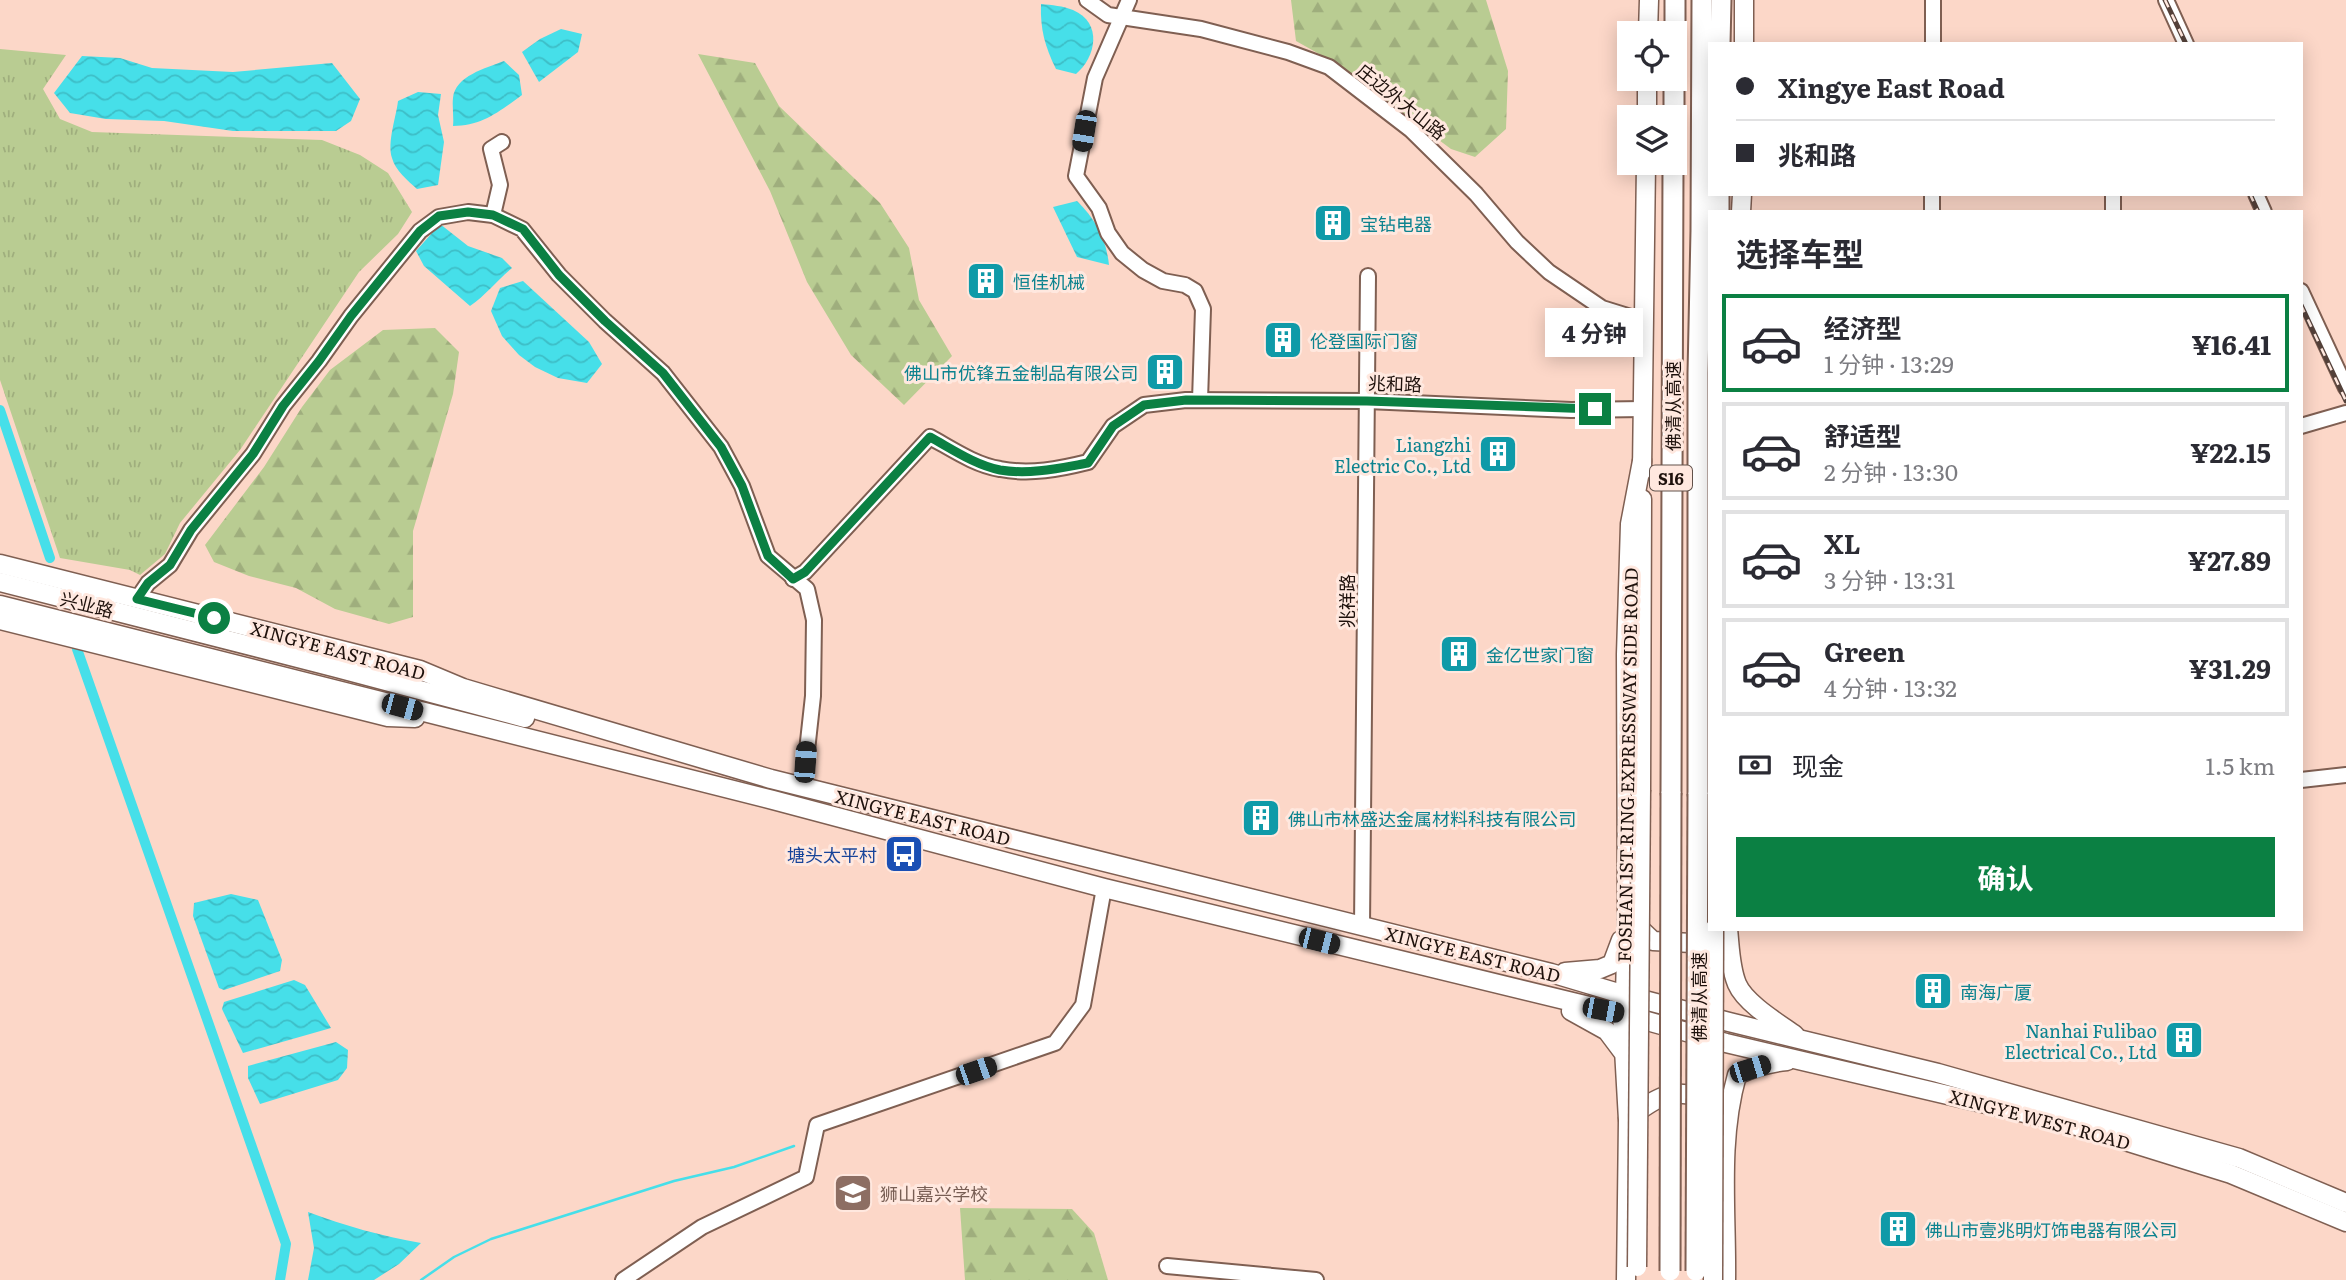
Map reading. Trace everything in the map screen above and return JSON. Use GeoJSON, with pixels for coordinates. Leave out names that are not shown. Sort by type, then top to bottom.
{"type":"FeatureCollection","features":[{"type":"Feature","properties":{"kind":"highway"},"geometry":{"type":"LineString","coordinates":[[1675,0],[1675,21]]}},
{"type":"Feature","properties":{"kind":"highway","name":"佛清从高速"},"geometry":{"type":"LineString","coordinates":[[1702,0],[1698,491],[1702,1277]]}},
{"type":"Feature","properties":{"kind":"highway"},"geometry":{"type":"LineString","coordinates":[[1720,42],[1721,0]]}},
{"type":"Feature","properties":{"kind":"highway","name":"佛清从高速"},"geometry":{"type":"LineString","coordinates":[[1670,1275],[1673,175]]}},
{"type":"Feature","properties":{"kind":"highway"},"geometry":{"type":"LineString","coordinates":[[1698,491],[1708,404]]}},
{"type":"Feature","properties":{"kind":"main road"},"geometry":{"type":"LineString","coordinates":[[1648,21],[1649,0]]}},
{"type":"Feature","properties":{"kind":"main road"},"geometry":{"type":"LineString","coordinates":[[1744,0],[1744,42]]}},
{"type":"Feature","properties":{"kind":"main road","name":"FOSHAN 1ST RING EXPRESSWAY SIDE ROAD"},"geometry":{"type":"LineString","coordinates":[[1633,1276],[1641,790],[1646,175]]}},
{"type":"Feature","properties":{"kind":"main road","name":"FOSHAN 1ST RING EXPRESSWAY SIDE ROAD"},"geometry":{"type":"LineString","coordinates":[[1633,1276],[1622,1014],[1628,916],[1626,654],[1630,524],[1642,461]]}},
{"type":"Feature","properties":{"kind":"main road","name":"XINGYE EAST ROAD"},"geometry":{"type":"LineString","coordinates":[[0,564],[420,670],[463,688],[771,779],[1551,972],[1625,995],[1729,1022]]}},
{"type":"Feature","properties":{"kind":"main road","name":"兴业路"},"geometry":{"type":"LineString","coordinates":[[0,582],[464,703],[771,779]]}},
{"type":"Feature","properties":{"kind":"main road","name":"XINGYE EAST ROAD"},"geometry":{"type":"LineString","coordinates":[[0,605],[785,803],[1104,888],[1622,1014],[1726,1043]]}},
{"type":"Feature","properties":{"kind":"main road"},"geometry":{"type":"LineString","coordinates":[[0,620],[388,717],[447,719]]}},
{"type":"Feature","properties":{"kind":"main road"},"geometry":{"type":"LineString","coordinates":[[1628,916],[1653,941],[1703,942],[1723,931]]}},
{"type":"Feature","properties":{"kind":"main road"},"geometry":{"type":"LineString","coordinates":[[1551,972],[1588,971],[1612,964],[1619,950],[1628,916]]}},
{"type":"Feature","properties":{"kind":"main road"},"geometry":{"type":"LineString","coordinates":[[1702,1277],[1714,931]]}},
{"type":"Feature","properties":{"kind":"main road"},"geometry":{"type":"LineString","coordinates":[[1726,931],[1737,986],[1749,1000],[1804,1041]]}},
{"type":"Feature","properties":{"kind":"main road"},"geometry":{"type":"LineString","coordinates":[[1534,993],[1600,1026],[1622,1051]]}},
{"type":"Feature","properties":{"kind":"main road","name":"XINGYE WEST ROAD"},"geometry":{"type":"LineString","coordinates":[[1729,1022],[1938,1073],[2239,1158],[2346,1203]]}},
{"type":"Feature","properties":{"kind":"main road","name":"XINGYE WEST ROAD"},"geometry":{"type":"LineString","coordinates":[[1726,1043],[2067,1123],[2231,1174],[2346,1222]]}},
{"type":"Feature","properties":{"kind":"main road"},"geometry":{"type":"LineString","coordinates":[[1726,1280],[1724,1167],[1727,1125],[1737,1075],[1767,1063],[1804,1060]]}},
{"type":"Feature","properties":{"kind":"main road"},"geometry":{"type":"LineString","coordinates":[[1628,1120],[1656,1098],[1689,1095],[1710,1103],[1727,1125]]}},
{"type":"Feature","properties":{"kind":"street","name":"庄边外大山路"},"geometry":{"type":"LineString","coordinates":[[1087,0],[1108,15],[1201,29],[1288,51],[1329,67],[1412,130],[1476,194],[1517,242],[1549,272],[1602,308],[1644,321]]}},
{"type":"Feature","properties":{"kind":"street"},"geometry":{"type":"LineString","coordinates":[[1129,0],[1095,78],[1076,176],[1099,208],[1108,233],[1122,253],[1143,270],[1163,281],[1185,285],[1195,290],[1203,309],[1200,400]]}},
{"type":"Feature","properties":{"kind":"street"},"geometry":{"type":"LineString","coordinates":[[1933,0],[1933,42]]}},
{"type":"Feature","properties":{"kind":"street"},"geometry":{"type":"LineString","coordinates":[[2166,0],[2185,42]]}},
{"type":"Feature","properties":{"kind":"street"},"geometry":{"type":"LineString","coordinates":[[493,215],[500,185],[491,149],[502,142]]}},
{"type":"Feature","properties":{"kind":"street"},"geometry":{"type":"LineString","coordinates":[[137,599],[148,583],[170,565],[191,530],[253,454],[283,406],[420,231],[439,216],[468,212],[493,215],[523,229],[559,275],[663,373],[721,447],[742,486],[768,556],[807,589],[814,620],[813,696],[803,787]]}},
{"type":"Feature","properties":{"kind":"street","name":"兆祥路"},"geometry":{"type":"LineString","coordinates":[[1362,926],[1368,276]]}},
{"type":"Feature","properties":{"kind":"street"},"geometry":{"type":"LineString","coordinates":[[2303,295],[2346,388]]}},
{"type":"Feature","properties":{"kind":"street","name":"兆和路"},"geometry":{"type":"LineString","coordinates":[[793,579],[805,572],[930,437],[968,458],[1000,470],[1048,471],[1088,463],[1113,426],[1144,405],[1200,400],[1367,401],[1571,410],[1644,409]]}},
{"type":"Feature","properties":{"kind":"street"},"geometry":{"type":"LineString","coordinates":[[2303,425],[2346,413]]}},
{"type":"Feature","properties":{"kind":"street"},"geometry":{"type":"LineString","coordinates":[[2303,780],[2346,775]]}},
{"type":"Feature","properties":{"kind":"street"},"geometry":{"type":"LineString","coordinates":[[623,1280],[702,1227],[806,1177],[817,1125],[1055,1043],[1083,1005],[1104,888]]}},
{"type":"Feature","properties":{"kind":"street"},"geometry":{"type":"LineString","coordinates":[[1167,1266],[1316,1280]]}},
{"type":"Feature","properties":{"kind":"green space"},"geometry":{"type":"Polygon","coordinates":[[[1291,0],[1486,0],[1508,71],[1506,129],[1475,157],[1451,149],[1337,64],[1296,41],[1291,0]]]}},
{"type":"Feature","properties":{"kind":"green space"},"geometry":{"type":"Polygon","coordinates":[[[0,49],[66,55],[43,89],[60,119],[92,132],[322,140],[360,155],[388,173],[412,212],[398,234],[359,272],[240,450],[180,523],[165,554],[140,575],[130,570],[60,558],[0,380],[0,49]]]}},
{"type":"Feature","properties":{"kind":"green space"},"geometry":{"type":"Polygon","coordinates":[[[698,54],[755,63],[779,106],[880,203],[909,248],[919,300],[952,356],[904,405],[851,355],[807,282],[770,191],[698,54]]]}},
{"type":"Feature","properties":{"kind":"green space"},"geometry":{"type":"Polygon","coordinates":[[[435,328],[459,352],[453,394],[413,531],[413,617],[389,624],[335,609],[296,588],[249,576],[214,562],[205,545],[264,467],[302,407],[330,370],[383,330],[435,328]]]}},
{"type":"Feature","properties":{"kind":"green space"},"geometry":{"type":"Polygon","coordinates":[[[960,1208],[1072,1209],[1094,1233],[1108,1280],[965,1280],[960,1208]]]}},
{"type":"Feature","properties":{"kind":"water"},"geometry":{"type":"Polygon","coordinates":[[[1041,4],[1073,10],[1089,23],[1092,50],[1076,74],[1056,69],[1044,38],[1041,4]]]}},
{"type":"Feature","properties":{"kind":"water"},"geometry":{"type":"Polygon","coordinates":[[[561,29],[582,34],[578,52],[539,82],[522,52],[561,29]]]}},
{"type":"Feature","properties":{"kind":"water"},"geometry":{"type":"Polygon","coordinates":[[[82,56],[120,58],[152,68],[233,72],[332,63],[360,99],[351,121],[336,131],[233,131],[164,121],[106,119],[70,113],[54,93],[82,56]]]}},
{"type":"Feature","properties":{"kind":"water"},"geometry":{"type":"Polygon","coordinates":[[[504,61],[519,75],[522,95],[482,120],[453,126],[453,98],[459,84],[472,74],[504,61]]]}},
{"type":"Feature","properties":{"kind":"water"},"geometry":{"type":"Polygon","coordinates":[[[418,92],[441,94],[438,115],[444,142],[438,185],[417,189],[396,167],[391,145],[398,101],[418,92]]]}},
{"type":"Feature","properties":{"kind":"water"},"geometry":{"type":"Polygon","coordinates":[[[1077,201],[1099,230],[1109,265],[1077,257],[1053,207],[1077,201]]]}},
{"type":"Feature","properties":{"kind":"water"},"geometry":{"type":"Polygon","coordinates":[[[440,224],[468,246],[502,258],[512,268],[470,306],[424,266],[416,251],[440,224]]]}},
{"type":"Feature","properties":{"kind":"water"},"geometry":{"type":"Polygon","coordinates":[[[523,281],[589,342],[602,364],[587,383],[558,378],[535,367],[519,355],[502,336],[491,311],[500,288],[523,281]]]}},
{"type":"Feature","properties":{"kind":"water"},"geometry":{"type":"Polygon","coordinates":[[[231,894],[258,900],[282,960],[280,971],[224,990],[219,988],[193,916],[194,903],[231,894]]]}},
{"type":"Feature","properties":{"kind":"water"},"geometry":{"type":"Polygon","coordinates":[[[294,980],[305,985],[331,1028],[243,1053],[222,1009],[224,1002],[294,980]]]}},
{"type":"Feature","properties":{"kind":"water"},"geometry":{"type":"Polygon","coordinates":[[[336,1042],[348,1050],[347,1068],[338,1080],[260,1104],[248,1078],[248,1066],[336,1042]]]}},
{"type":"Feature","properties":{"kind":"water"},"geometry":{"type":"Polygon","coordinates":[[[308,1212],[364,1230],[421,1243],[399,1264],[374,1280],[308,1280],[314,1248],[308,1212]]]}},
{"type":"Feature","properties":{"kind":"waterway"},"geometry":{"type":"LineString","coordinates":[[0,410],[50,558]]}},
{"type":"Feature","properties":{"kind":"waterway"},"geometry":{"type":"LineString","coordinates":[[77,649],[286,1244],[280,1280]]}},
{"type":"Feature","properties":{"kind":"waterway"},"geometry":{"type":"LineString","coordinates":[[421,1280],[454,1257],[491,1239],[674,1181],[734,1167],[794,1146]]}},
{"type":"Feature","properties":{"kind":"railway"},"geometry":{"type":"LineString","coordinates":[[2165,0],[2185,42]]}},
{"type":"Feature","properties":{"kind":"railway"},"geometry":{"type":"LineString","coordinates":[[2251,196],[2257,210]]}},
{"type":"Feature","properties":{"kind":"railway"},"geometry":{"type":"LineString","coordinates":[[2303,309],[2346,401]]}},
{"type":"Feature","properties":{"kind":"place","name":"宝钻电器"},"geometry":{"type":"Point","coordinates":[1333,223]}},
{"type":"Feature","properties":{"kind":"place","name":"恒佳机械"},"geometry":{"type":"Point","coordinates":[986,281]}},
{"type":"Feature","properties":{"kind":"place","name":"伦登国际门窗"},"geometry":{"type":"Point","coordinates":[1283,340]}},
{"type":"Feature","properties":{"kind":"place","name":"佛山市优锋五金制品有限公司"},"geometry":{"type":"Point","coordinates":[1165,372]}},
{"type":"Feature","properties":{"kind":"place","name":"Liangzhi Electric Co., Ltd"},"geometry":{"type":"Point","coordinates":[1498,454]}},
{"type":"Feature","properties":{"kind":"place","name":"金亿世家门窗"},"geometry":{"type":"Point","coordinates":[1459,654]}},
{"type":"Feature","properties":{"kind":"place","name":"佛山市林盛达金属材料科技有限公司"},"geometry":{"type":"Point","coordinates":[1261,818]}},
{"type":"Feature","properties":{"kind":"place","name":"塘头太平村"},"geometry":{"type":"Point","coordinates":[904,854]}},
{"type":"Feature","properties":{"kind":"place","name":"南海广厦"},"geometry":{"type":"Point","coordinates":[1933,991]}},
{"type":"Feature","properties":{"kind":"place","name":"Nanhai Fulibao Electrical Co., Ltd"},"geometry":{"type":"Point","coordinates":[2184,1040]}},
{"type":"Feature","properties":{"kind":"place","name":"狮山嘉兴学校"},"geometry":{"type":"Point","coordinates":[853,1193]}},
{"type":"Feature","properties":{"kind":"place","name":"佛山市壹兆明灯饰电器有限公司"},"geometry":{"type":"Point","coordinates":[1898,1229]}},
{"type":"Feature","properties":{"kind":"route"},"geometry":{"type":"LineString","coordinates":[[214,618],[137,599],[148,583],[170,565],[191,530],[253,454],[283,406],[351,316],[420,231],[439,216],[468,212],[493,215],[523,229],[559,275],[663,373],[721,447],[742,486],[768,556],[793,579],[805,572],[930,437],[968,458],[1000,470],[1048,471],[1088,463],[1113,426],[1144,405],[1186,400],[1367,401],[1595,409]]}}]}
